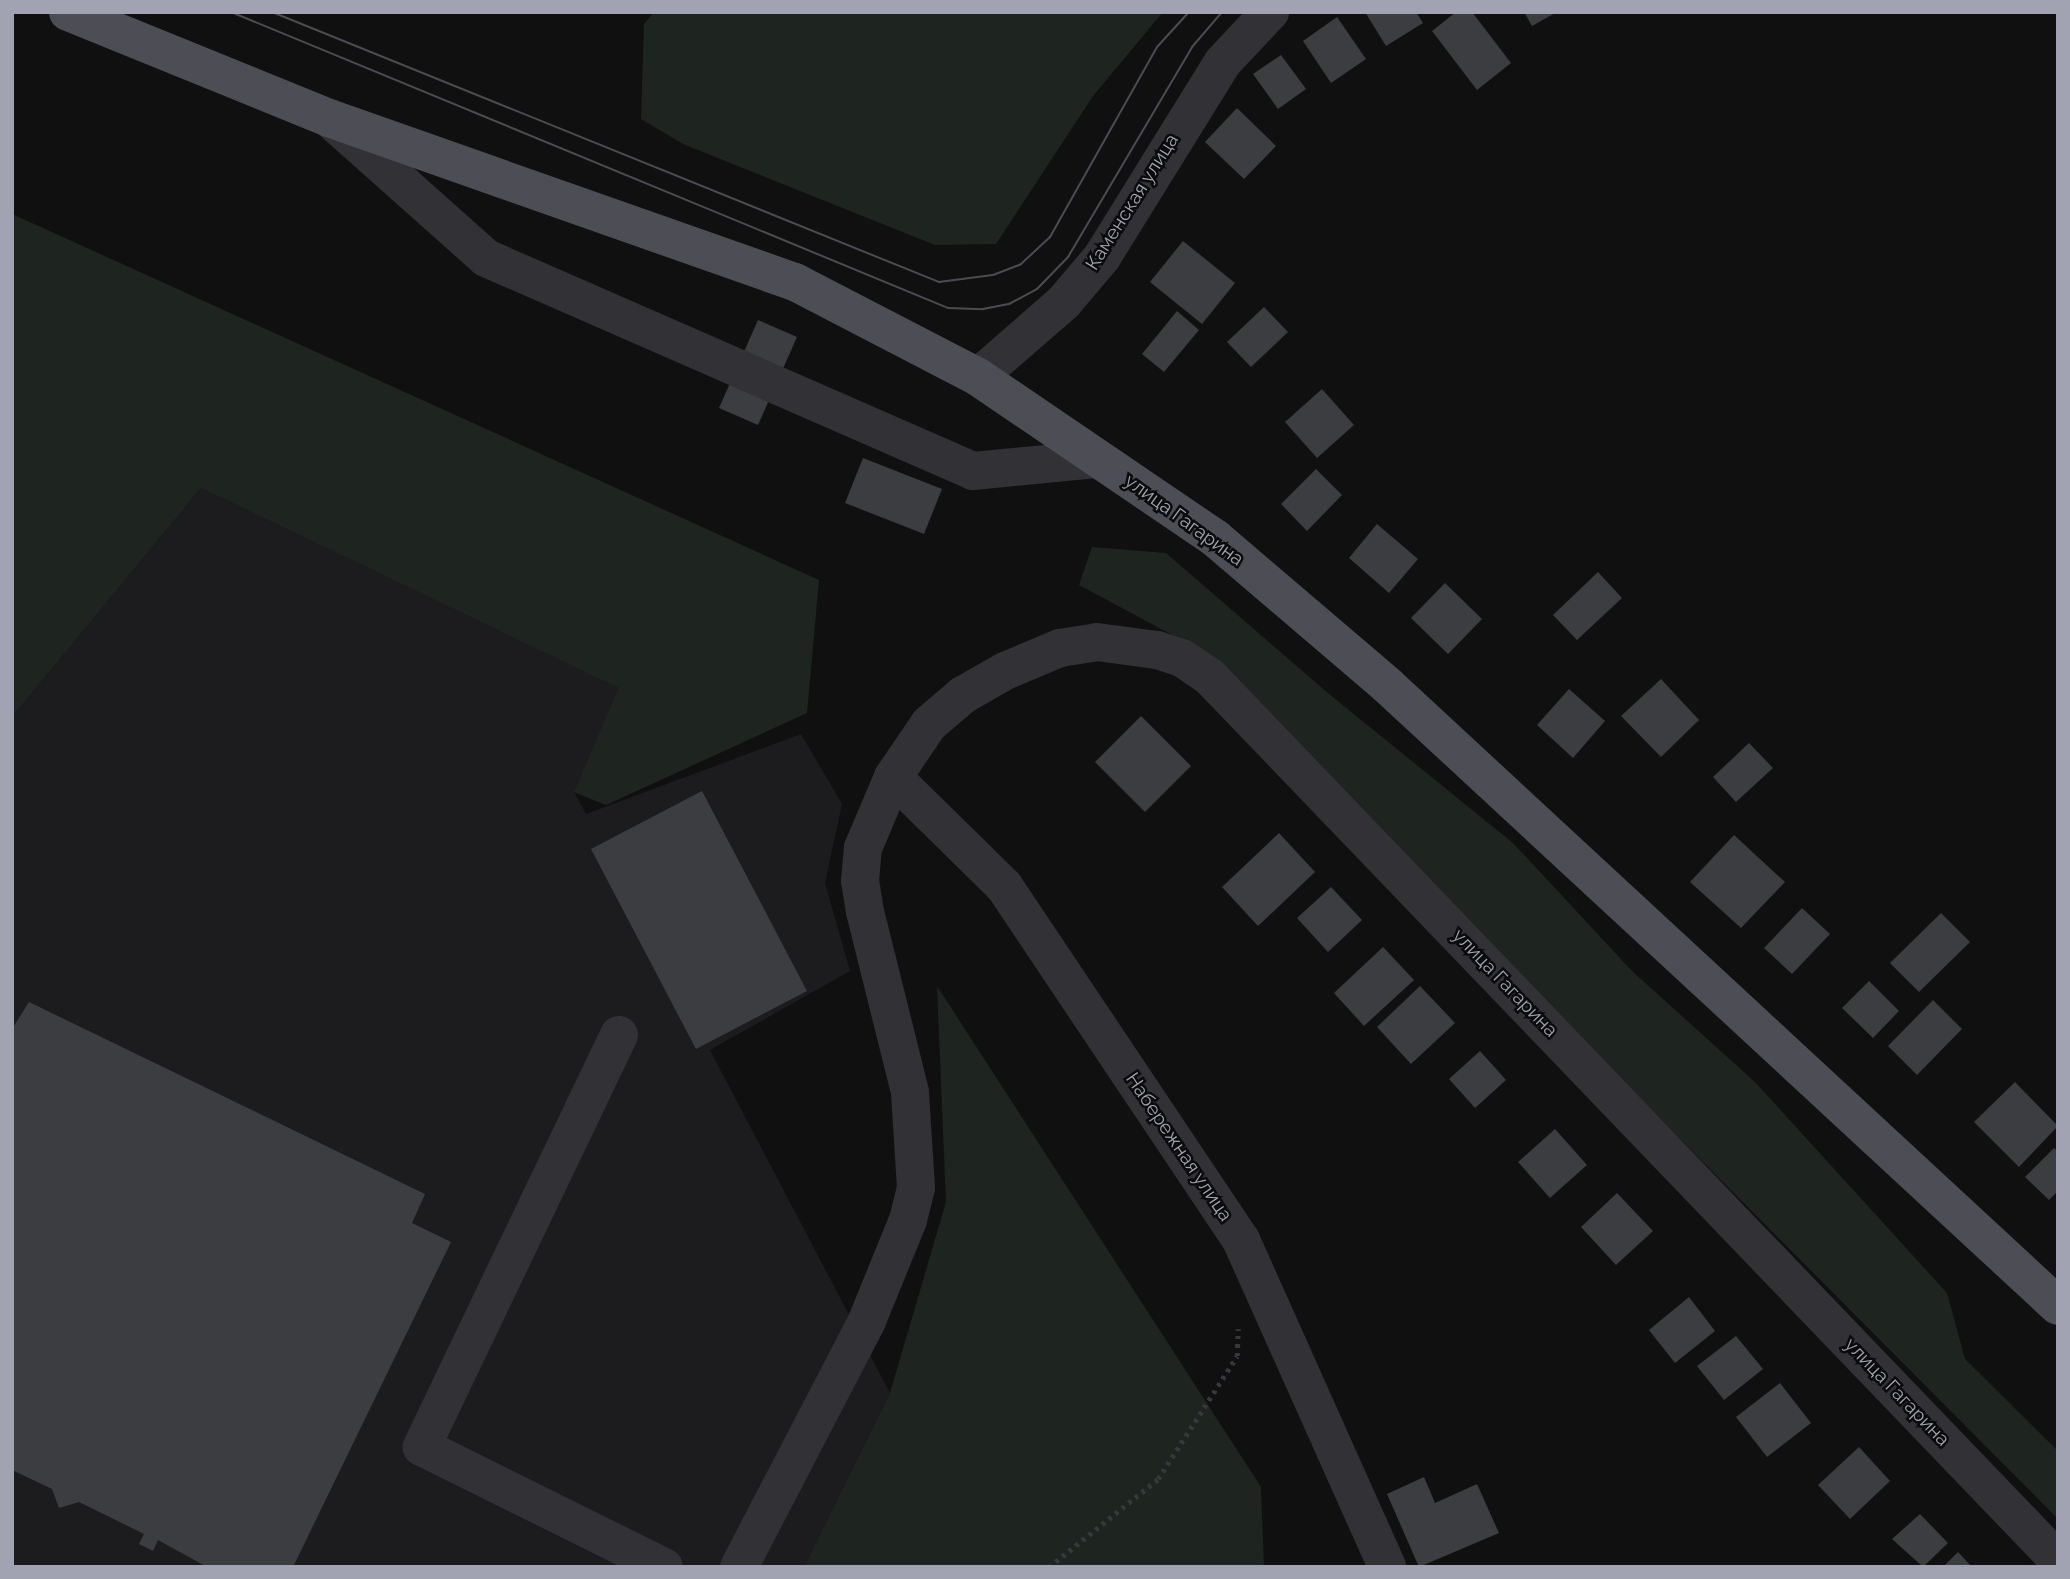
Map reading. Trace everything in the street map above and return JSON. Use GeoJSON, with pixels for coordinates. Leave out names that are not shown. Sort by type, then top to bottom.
{"type":"FeatureCollection","features":[{"type":"Feature","properties":{"kind":"main road","name":"улица Гагарина"},"geometry":{"type":"LineString","coordinates":[[68,12],[329,118],[795,282],[978,377],[1215,538],[1387,685],[2058,1306]]}},
{"type":"Feature","properties":{"kind":"street","name":"Каменская улица"},"geometry":{"type":"LineString","coordinates":[[978,377],[1064,303],[1102,257],[1223,62],[1270,12]]}},
{"type":"Feature","properties":{"kind":"street"},"geometry":{"type":"LineString","coordinates":[[329,118],[486,258],[973,471],[1098,459]]}},
{"type":"Feature","properties":{"kind":"street","name":"улица Гагарина"},"geometry":{"type":"LineString","coordinates":[[739,1567],[866,1323],[908,1220],[916,1188],[910,1092],[860,881],[863,848],[893,777],[929,724],[963,695],[1060,648],[1097,642],[1129,644],[1182,658],[1209,676],[2058,1560]]}},
{"type":"Feature","properties":{"kind":"street","name":"Набережная улица"},"geometry":{"type":"LineString","coordinates":[[893,777],[1004,886],[1241,1240],[1387,1567]]}},
{"type":"Feature","properties":{"kind":"street"},"geometry":{"type":"LineString","coordinates":[[619,1035],[422,1447],[664,1567]]}},
{"type":"Feature","properties":{"kind":"path"},"geometry":{"type":"LineString","coordinates":[[1049,1567],[1158,1479],[1237,1356],[1238,1317]]}},
{"type":"Feature","properties":{"kind":"shaded area"},"geometry":{"type":"Polygon","coordinates":[[[654,12],[1163,12],[1093,96],[996,244],[935,245],[683,144],[641,119],[644,24],[654,12]]]}},
{"type":"Feature","properties":{"kind":"shaded area"},"geometry":{"type":"Polygon","coordinates":[[[12,214],[819,580],[807,713],[606,805],[574,792],[619,688],[201,488],[12,717],[12,214]]]}},
{"type":"Feature","properties":{"kind":"shaded area"},"geometry":{"type":"Polygon","coordinates":[[[201,488],[620,688],[574,792],[586,814],[801,734],[842,804],[825,883],[850,971],[710,1050],[890,1393],[804,1567],[12,1567],[12,717],[201,488]]]}},
{"type":"Feature","properties":{"kind":"shaded area"},"geometry":{"type":"Polygon","coordinates":[[[1092,547],[1166,553],[1329,694],[1513,843],[1632,971],[1756,1083],[1947,1293],[1965,1359],[2058,1451],[2058,1519],[1527,985],[1204,652],[1079,585],[1092,547]]]}},
{"type":"Feature","properties":{"kind":"shaded area"},"geometry":{"type":"Polygon","coordinates":[[[937,986],[1261,1487],[1264,1567],[804,1567],[890,1393],[946,1202],[937,986]]]}},
{"type":"Feature","properties":{"kind":"building"},"geometry":{"type":"Polygon","coordinates":[[[1365,12],[1416,12],[1423,23],[1386,46],[1365,12]]]}},
{"type":"Feature","properties":{"kind":"building"},"geometry":{"type":"Polygon","coordinates":[[[1456,12],[1472,12],[1511,63],[1477,90],[1432,31],[1456,12]]]}},
{"type":"Feature","properties":{"kind":"building"},"geometry":{"type":"Polygon","coordinates":[[[1524,12],[1557,12],[1532,26],[1524,12]]]}},
{"type":"Feature","properties":{"kind":"building"},"geometry":{"type":"Polygon","coordinates":[[[1337,17],[1366,59],[1331,83],[1303,41],[1337,17]]]}},
{"type":"Feature","properties":{"kind":"building"},"geometry":{"type":"Polygon","coordinates":[[[1281,55],[1306,89],[1278,109],[1253,74],[1281,55]]]}},
{"type":"Feature","properties":{"kind":"building"},"geometry":{"type":"Polygon","coordinates":[[[1237,108],[1276,146],[1244,179],[1205,142],[1237,108]]]}},
{"type":"Feature","properties":{"kind":"building"},"geometry":{"type":"Polygon","coordinates":[[[1183,241],[1235,283],[1202,324],[1150,282],[1183,241]]]}},
{"type":"Feature","properties":{"kind":"building"},"geometry":{"type":"Polygon","coordinates":[[[1264,307],[1288,332],[1251,367],[1227,342],[1264,307]]]}},
{"type":"Feature","properties":{"kind":"building"},"geometry":{"type":"Polygon","coordinates":[[[1177,311],[1199,330],[1164,372],[1142,354],[1177,311]]]}},
{"type":"Feature","properties":{"kind":"building"},"geometry":{"type":"Polygon","coordinates":[[[758,320],[797,337],[758,425],[719,408],[758,320]]]}},
{"type":"Feature","properties":{"kind":"building"},"geometry":{"type":"Polygon","coordinates":[[[1322,389],[1354,425],[1317,458],[1285,422],[1322,389]]]}},
{"type":"Feature","properties":{"kind":"building"},"geometry":{"type":"Polygon","coordinates":[[[863,458],[942,489],[924,534],[845,503],[863,458]]]}},
{"type":"Feature","properties":{"kind":"building"},"geometry":{"type":"Polygon","coordinates":[[[1316,469],[1342,495],[1307,531],[1281,504],[1316,469]]]}},
{"type":"Feature","properties":{"kind":"building"},"geometry":{"type":"Polygon","coordinates":[[[1377,524],[1418,559],[1389,593],[1349,558],[1377,524]]]}},
{"type":"Feature","properties":{"kind":"building"},"geometry":{"type":"Polygon","coordinates":[[[1598,572],[1622,598],[1577,640],[1553,615],[1598,572]]]}},
{"type":"Feature","properties":{"kind":"building"},"geometry":{"type":"Polygon","coordinates":[[[1445,583],[1482,619],[1448,654],[1411,618],[1445,583]]]}},
{"type":"Feature","properties":{"kind":"building"},"geometry":{"type":"Polygon","coordinates":[[[1661,679],[1699,720],[1661,757],[1621,716],[1661,679]]]}},
{"type":"Feature","properties":{"kind":"building"},"geometry":{"type":"Polygon","coordinates":[[[1569,689],[1605,721],[1573,758],[1537,725],[1569,689]]]}},
{"type":"Feature","properties":{"kind":"building"},"geometry":{"type":"Polygon","coordinates":[[[1141,716],[1191,766],[1145,812],[1095,762],[1141,716]]]}},
{"type":"Feature","properties":{"kind":"building"},"geometry":{"type":"Polygon","coordinates":[[[1749,743],[1773,768],[1736,802],[1713,777],[1749,743]]]}},
{"type":"Feature","properties":{"kind":"building"},"geometry":{"type":"Polygon","coordinates":[[[702,791],[807,991],[696,1049],[591,849],[702,791]]]}},
{"type":"Feature","properties":{"kind":"building"},"geometry":{"type":"Polygon","coordinates":[[[1279,833],[1315,872],[1258,926],[1222,887],[1279,833]]]}},
{"type":"Feature","properties":{"kind":"building"},"geometry":{"type":"Polygon","coordinates":[[[1734,835],[1785,882],[1741,928],[1690,882],[1734,835]]]}},
{"type":"Feature","properties":{"kind":"building"},"geometry":{"type":"Polygon","coordinates":[[[1331,887],[1362,920],[1328,952],[1297,918],[1331,887]]]}},
{"type":"Feature","properties":{"kind":"building"},"geometry":{"type":"Polygon","coordinates":[[[1802,908],[1830,934],[1792,974],[1764,948],[1802,908]]]}},
{"type":"Feature","properties":{"kind":"building"},"geometry":{"type":"Polygon","coordinates":[[[1941,913],[1970,942],[1919,992],[1890,963],[1941,913]]]}},
{"type":"Feature","properties":{"kind":"building"},"geometry":{"type":"Polygon","coordinates":[[[1383,947],[1414,980],[1364,1026],[1334,993],[1383,947]]]}},
{"type":"Feature","properties":{"kind":"building"},"geometry":{"type":"Polygon","coordinates":[[[1869,981],[1899,1011],[1873,1038],[1842,1008],[1869,981]]]}},
{"type":"Feature","properties":{"kind":"building"},"geometry":{"type":"Polygon","coordinates":[[[1420,986],[1455,1023],[1411,1064],[1377,1027],[1420,986]]]}},
{"type":"Feature","properties":{"kind":"building"},"geometry":{"type":"Polygon","coordinates":[[[1933,1000],[1962,1029],[1917,1075],[1888,1046],[1933,1000]]]}},
{"type":"Feature","properties":{"kind":"building"},"geometry":{"type":"Polygon","coordinates":[[[29,1002],[425,1194],[412,1223],[451,1242],[293,1567],[207,1567],[158,1540],[153,1551],[139,1544],[144,1534],[79,1502],[59,1508],[52,1489],[12,1470],[12,1029],[29,1002]]]}},
{"type":"Feature","properties":{"kind":"building"},"geometry":{"type":"Polygon","coordinates":[[[1480,1051],[1506,1080],[1475,1108],[1449,1079],[1480,1051]]]}},
{"type":"Feature","properties":{"kind":"building"},"geometry":{"type":"Polygon","coordinates":[[[2015,1082],[2058,1126],[2019,1167],[1974,1122],[2015,1082]]]}},
{"type":"Feature","properties":{"kind":"building"},"geometry":{"type":"Polygon","coordinates":[[[1555,1129],[1587,1165],[1550,1198],[1518,1162],[1555,1129]]]}},
{"type":"Feature","properties":{"kind":"building"},"geometry":{"type":"Polygon","coordinates":[[[2054,1148],[2058,1152],[2058,1191],[2049,1200],[2025,1177],[2054,1148]]]}},
{"type":"Feature","properties":{"kind":"building"},"geometry":{"type":"Polygon","coordinates":[[[1617,1193],[1653,1231],[1616,1265],[1581,1227],[1617,1193]]]}},
{"type":"Feature","properties":{"kind":"building"},"geometry":{"type":"Polygon","coordinates":[[[1689,1297],[1715,1331],[1675,1363],[1649,1330],[1689,1297]]]}},
{"type":"Feature","properties":{"kind":"building"},"geometry":{"type":"Polygon","coordinates":[[[1736,1336],[1763,1369],[1724,1400],[1697,1366],[1736,1336]]]}},
{"type":"Feature","properties":{"kind":"building"},"geometry":{"type":"Polygon","coordinates":[[[1780,1383],[1811,1423],[1767,1457],[1736,1417],[1780,1383]]]}},
{"type":"Feature","properties":{"kind":"building"},"geometry":{"type":"Polygon","coordinates":[[[1859,1447],[1890,1481],[1850,1519],[1818,1485],[1859,1447]]]}},
{"type":"Feature","properties":{"kind":"building"},"geometry":{"type":"Polygon","coordinates":[[[1424,1477],[1435,1503],[1477,1484],[1499,1533],[1419,1567],[1387,1494],[1424,1477]]]}},
{"type":"Feature","properties":{"kind":"building"},"geometry":{"type":"Polygon","coordinates":[[[1920,1514],[1948,1543],[1923,1567],[1892,1539],[1920,1514]]]}},
{"type":"Feature","properties":{"kind":"building"},"geometry":{"type":"Polygon","coordinates":[[[1958,1552],[1972,1567],[1943,1567],[1958,1552]]]}},
{"type":"Feature","properties":{"kind":"tram line"},"geometry":{"type":"LineString","coordinates":[[231,12],[948,308],[983,309],[1009,304],[1037,289],[1068,257],[1192,47],[1222,12]]}},
{"type":"Feature","properties":{"kind":"tram line"},"geometry":{"type":"LineString","coordinates":[[272,12],[939,282],[993,275],[1021,264],[1050,237],[1157,47],[1189,12]]}}]}
